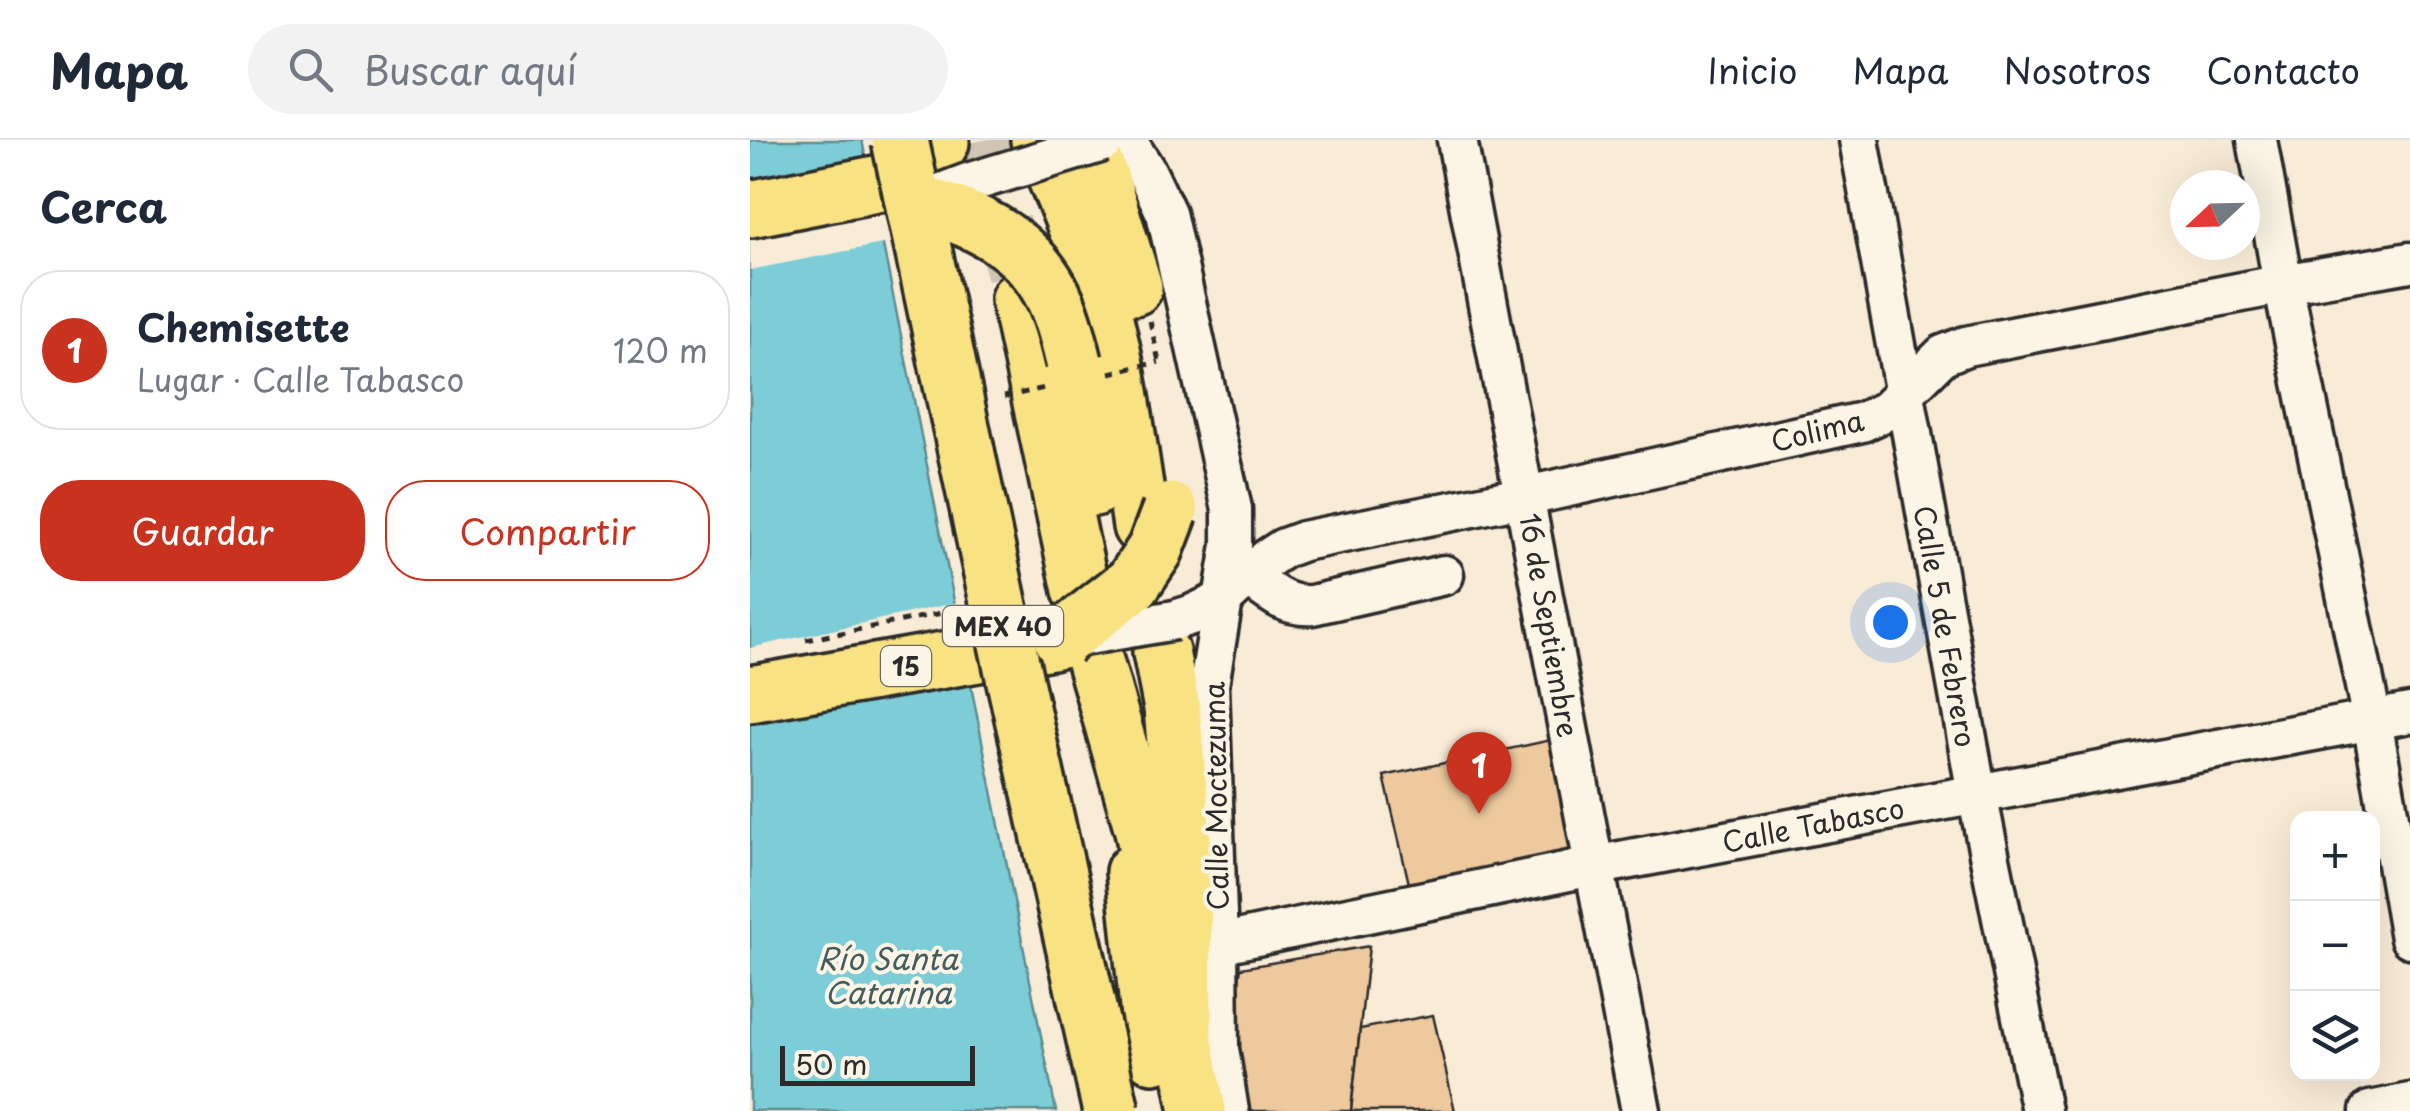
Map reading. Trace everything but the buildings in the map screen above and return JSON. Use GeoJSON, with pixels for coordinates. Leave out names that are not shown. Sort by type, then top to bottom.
{"type":"FeatureCollection","features":[{"type":"Feature","properties":{"kind":"highway","name":"MEX 40"},"geometry":{"type":"LineString","coordinates":[[1039,140],[1086,255],[1106,323],[1121,402],[1122,754],[1161,1111]]}},
{"type":"Feature","properties":{"kind":"highway"},"geometry":{"type":"LineString","coordinates":[[1105,141],[1101,180],[1131,275],[1170,464],[1124,600]]}},
{"type":"Feature","properties":{"kind":"highway","name":"MEX 40"},"geometry":{"type":"LineString","coordinates":[[937,151],[1007,647],[1111,1111]]}},
{"type":"Feature","properties":{"kind":"highway"},"geometry":{"type":"LineString","coordinates":[[750,209],[886,182],[911,172],[937,151]]}},
{"type":"Feature","properties":{"kind":"highway"},"geometry":{"type":"LineString","coordinates":[[750,236],[915,203],[974,221],[1025,255],[1051,291],[1074,362],[1095,490],[1124,600],[1171,863],[1184,896],[1184,1038]]}},
{"type":"Feature","properties":{"kind":"highway","name":"MEX 40"},"geometry":{"type":"LineString","coordinates":[[1019,299],[1124,600]]}},
{"type":"Feature","properties":{"kind":"highway","name":"15"},"geometry":{"type":"LineString","coordinates":[[750,694],[1124,600]]}},
{"type":"Feature","properties":{"kind":"highway"},"geometry":{"type":"LineString","coordinates":[[1122,754],[1143,830],[1198,1111]]}},
{"type":"Feature","properties":{"kind":"street","name":"16 de Septiembre"},"geometry":{"type":"LineString","coordinates":[[1457,140],[1642,1111]]}},
{"type":"Feature","properties":{"kind":"street","name":"Calle 5 de Febrero"},"geometry":{"type":"LineString","coordinates":[[1860,140],[1976,794],[2040,1111]]}},
{"type":"Feature","properties":{"kind":"street"},"geometry":{"type":"LineString","coordinates":[[2257,140],[2372,720],[2410,938]]}},
{"type":"Feature","properties":{"kind":"street"},"geometry":{"type":"LineString","coordinates":[[915,203],[937,151],[1105,141]]}},
{"type":"Feature","properties":{"kind":"street","name":"Calle Moctezuma"},"geometry":{"type":"LineString","coordinates":[[1105,141],[1146,171],[1166,212],[1232,509],[1235,588],[1209,685],[1218,1049],[1229,1111]]}},
{"type":"Feature","properties":{"kind":"street","name":"Colima"},"geometry":{"type":"LineString","coordinates":[[1235,588],[1267,558],[1304,540],[1862,422],[1886,411],[1943,355],[1966,346],[2410,262]]}},
{"type":"Feature","properties":{"kind":"street"},"geometry":{"type":"LineString","coordinates":[[1235,588],[1300,606],[1444,574]]}},
{"type":"Feature","properties":{"kind":"street","name":"15"},"geometry":{"type":"LineString","coordinates":[[1124,600],[1191,616],[1235,588]]}},
{"type":"Feature","properties":{"kind":"street","name":"Calle Tabasco"},"geometry":{"type":"LineString","coordinates":[[1218,944],[1593,866],[2410,713]]}},
{"type":"Feature","properties":{"kind":"street"},"geometry":{"type":"LineString","coordinates":[[2370,1111],[2410,1103]]}},
{"type":"Feature","properties":{"kind":"path"},"geometry":{"type":"LineString","coordinates":[[806,640],[974,607]]}},
{"type":"Feature","properties":{"kind":"water","name":"Río Santa Catarina"},"geometry":{"type":"Polygon","coordinates":[[[750,140],[862,140],[1056,1111],[750,1111],[750,140]]]}},
{"type":"Feature","properties":{"kind":"pier"},"geometry":{"type":"Polygon","coordinates":[[[873,171],[887,243],[750,270],[750,195],[873,171]]]}},
{"type":"Feature","properties":{"kind":"pier"},"geometry":{"type":"Polygon","coordinates":[[[959,602],[974,676],[750,725],[750,648],[959,602]]]}},
{"type":"Feature","properties":{"kind":"tunnel"},"geometry":{"type":"LineString","coordinates":[[984,140],[1014,276]]}},
{"type":"Feature","properties":{"kind":"place","name":"Chemisette"},"geometry":{"type":"Point","coordinates":[1479,814]}}]}
